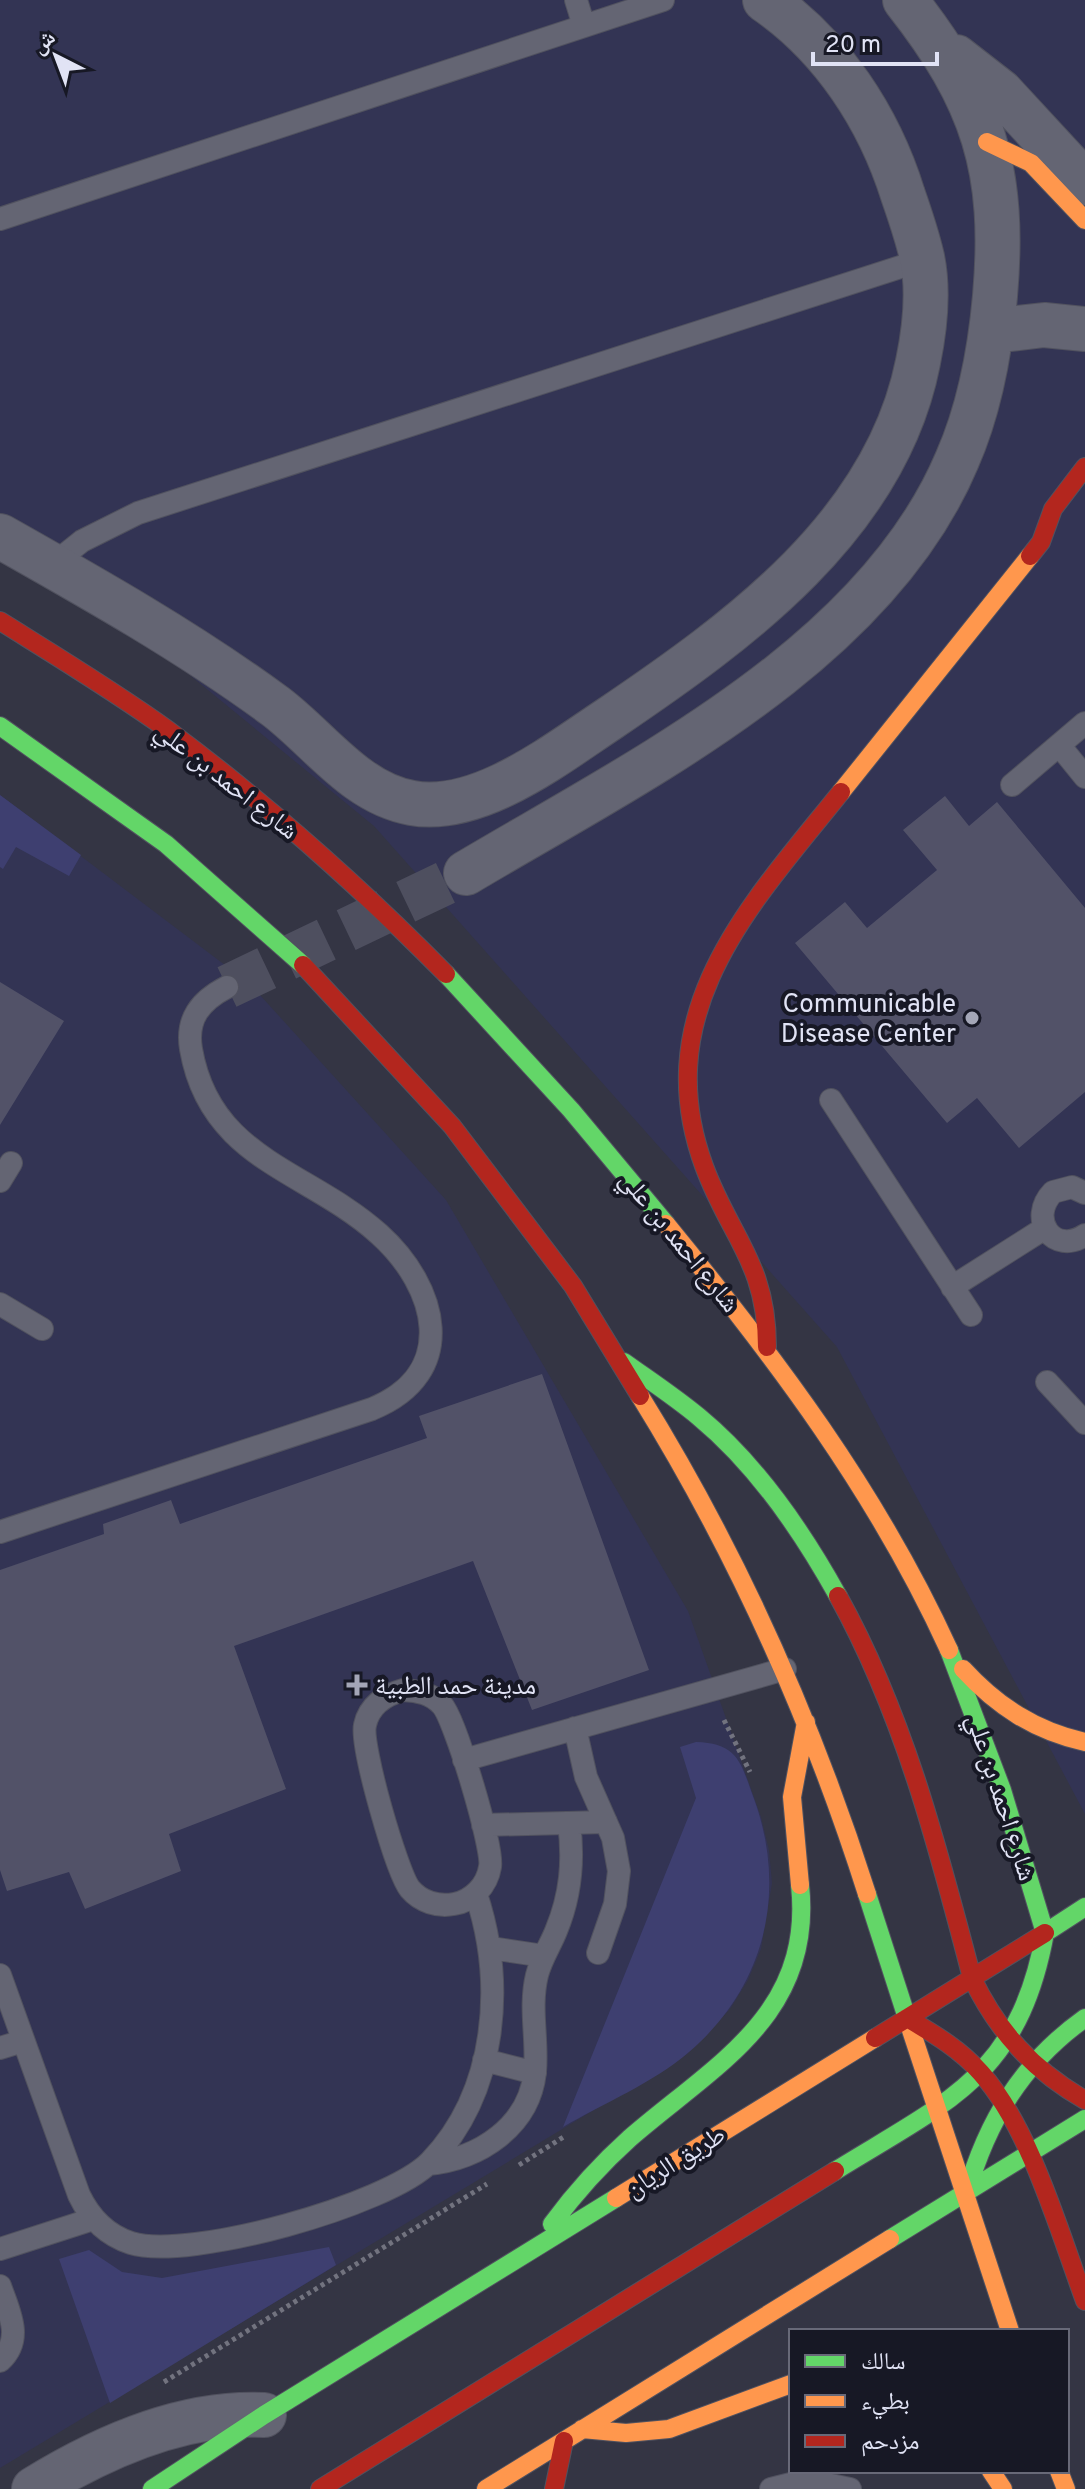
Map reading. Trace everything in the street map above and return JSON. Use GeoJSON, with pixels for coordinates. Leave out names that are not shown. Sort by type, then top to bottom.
{"type":"FeatureCollection","features":[{"type":"Feature","properties":{"kind":"main road"},"geometry":{"type":"LineString","coordinates":[[987,142],[1031,163],[1085,220]]}},
{"type":"Feature","properties":{"kind":"main road"},"geometry":{"type":"LineString","coordinates":[[767,1347],[768,1317],[764,1287],[754,1259],[719,1201],[694,1131],[689,1057],[704,983],[740,918],[1041,542],[1053,509],[1085,467]]}},
{"type":"Feature","properties":{"kind":"main road","name":"شارع احمد بن علي"},"geometry":{"type":"LineString","coordinates":[[0,621],[168,731],[316,850],[389,918],[561,1098],[767,1347],[864,1488],[907,1562],[947,1645],[981,1729],[1056,1973]]}},
{"type":"Feature","properties":{"kind":"main road"},"geometry":{"type":"LineString","coordinates":[[0,726],[148,828],[284,946],[362,1023],[434,1105],[502,1190],[624,1362],[678,1452],[728,1545],[785,1669],[907,2018],[1009,2329]]}},
{"type":"Feature","properties":{"kind":"main road"},"geometry":{"type":"LineString","coordinates":[[624,1362],[662,1386],[731,1444],[762,1477],[819,1562],[866,1651],[900,1731],[933,1827],[972,1978],[994,2022],[1009,2041],[1031,2064],[1085,2100]]}},
{"type":"Feature","properties":{"kind":"main road"},"geometry":{"type":"LineString","coordinates":[[947,1645],[980,1689],[1002,1707],[1051,1733],[1085,1742]]}},
{"type":"Feature","properties":{"kind":"main road"},"geometry":{"type":"LineString","coordinates":[[536,2248],[603,2164],[750,2039],[780,1997],[795,1961],[802,1923],[803,1898],[792,1812],[793,1781],[806,1722]]}},
{"type":"Feature","properties":{"kind":"main road","name":"طريق الريان"},"geometry":{"type":"LineString","coordinates":[[152,2489],[264,2415],[1085,1907]]}},
{"type":"Feature","properties":{"kind":"main road"},"geometry":{"type":"LineString","coordinates":[[320,2489],[937,2111],[984,2073],[1009,2041],[1027,2007],[1039,1971],[1045,1933]]}},
{"type":"Feature","properties":{"kind":"main road"},"geometry":{"type":"LineString","coordinates":[[907,2018],[961,2051],[984,2073],[1003,2100],[1029,2154],[1085,2301]]}},
{"type":"Feature","properties":{"kind":"main road"},"geometry":{"type":"LineString","coordinates":[[966,2195],[980,2146],[1003,2100],[1031,2064],[1075,2020]]}},
{"type":"Feature","properties":{"kind":"main road"},"geometry":{"type":"LineString","coordinates":[[1075,2020],[1080,2050]]}},
{"type":"Feature","properties":{"kind":"main road"},"geometry":{"type":"LineString","coordinates":[[486,2489],[1085,2119]]}},
{"type":"Feature","properties":{"kind":"main road"},"geometry":{"type":"LineString","coordinates":[[582,2429],[640,2433],[669,2429],[747,2397],[789,2385]]}},
{"type":"Feature","properties":{"kind":"main road"},"geometry":{"type":"LineString","coordinates":[[554,2489],[564,2441]]}},
{"type":"Feature","properties":{"kind":"street"},"geometry":{"type":"LineString","coordinates":[[0,536],[159,628],[278,708],[369,786],[411,803],[434,805],[479,795],[546,761],[650,691],[745,619],[827,539],[864,494],[885,460],[913,385],[925,309],[922,260],[898,177],[864,106],[837,68],[805,34],[765,0]]}},
{"type":"Feature","properties":{"kind":"street"},"geometry":{"type":"LineString","coordinates":[[466,873],[684,743],[779,673],[856,608],[914,539],[957,461],[984,375],[992,331],[998,217],[987,142],[975,107],[940,47],[905,0]]}},
{"type":"Feature","properties":{"kind":"street"},"geometry":{"type":"LineString","coordinates":[[940,47],[973,67],[1001,92],[1085,183]]}},
{"type":"Feature","properties":{"kind":"street"},"geometry":{"type":"LineString","coordinates":[[992,331],[1044,325],[1085,329]]}},
{"type":"Feature","properties":{"kind":"street"},"geometry":{"type":"LineString","coordinates":[[1041,542],[1085,504]]}},
{"type":"Feature","properties":{"kind":"street"},"geometry":{"type":"LineString","coordinates":[[34,2489],[99,2453],[144,2435],[226,2415],[264,2415]]}},
{"type":"Feature","properties":{"kind":"lane"},"geometry":{"type":"LineString","coordinates":[[576,0],[584,26]]}},
{"type":"Feature","properties":{"kind":"lane"},"geometry":{"type":"LineString","coordinates":[[0,219],[663,0]]}},
{"type":"Feature","properties":{"kind":"lane"},"geometry":{"type":"LineString","coordinates":[[52,565],[82,541],[138,513],[922,260]]}},
{"type":"Feature","properties":{"kind":"lane"},"geometry":{"type":"LineString","coordinates":[[1012,785],[1085,723]]}},
{"type":"Feature","properties":{"kind":"lane"},"geometry":{"type":"LineString","coordinates":[[1059,745],[1085,777]]}},
{"type":"Feature","properties":{"kind":"lane"},"geometry":{"type":"LineString","coordinates":[[0,1532],[372,1409],[414,1383],[430,1354],[433,1338],[429,1314],[409,1269],[394,1249],[357,1218],[246,1147],[213,1109],[197,1073],[189,1036],[196,1011],[227,987]]}},
{"type":"Feature","properties":{"kind":"lane"},"geometry":{"type":"LineString","coordinates":[[831,1100],[971,1315]]}},
{"type":"Feature","properties":{"kind":"lane"},"geometry":{"type":"LineString","coordinates":[[1085,1193],[1072,1187],[1053,1192],[1042,1208],[1045,1228],[1060,1240],[1069,1242],[1085,1235]]}},
{"type":"Feature","properties":{"kind":"lane"},"geometry":{"type":"LineString","coordinates":[[952,1287],[1045,1228]]}},
{"type":"Feature","properties":{"kind":"lane"},"geometry":{"type":"LineString","coordinates":[[0,1304],[42,1329]]}},
{"type":"Feature","properties":{"kind":"lane"},"geometry":{"type":"LineString","coordinates":[[1047,1382],[1085,1423]]}},
{"type":"Feature","properties":{"kind":"lane"},"geometry":{"type":"LineString","coordinates":[[464,1760],[785,1669]]}},
{"type":"Feature","properties":{"kind":"lane"},"geometry":{"type":"LineString","coordinates":[[417,1691],[430,1695],[450,1715],[483,1825],[491,1855],[490,1869],[476,1894],[464,1902],[436,1905],[412,1892],[404,1880],[364,1740],[370,1713],[390,1694],[417,1691]]}},
{"type":"Feature","properties":{"kind":"lane"},"geometry":{"type":"LineString","coordinates":[[575,1728],[586,1777],[618,1854],[619,1879],[615,1904],[598,1953]]}},
{"type":"Feature","properties":{"kind":"lane"},"geometry":{"type":"LineString","coordinates":[[483,1825],[606,1822]]}},
{"type":"Feature","properties":{"kind":"lane"},"geometry":{"type":"LineString","coordinates":[[0,1975],[79,2195],[93,2219],[117,2237],[146,2246],[209,2242],[315,2216],[388,2187],[428,2164],[470,2155],[498,2138],[520,2113],[535,2073],[532,2012],[544,1956],[569,1892],[572,1846],[569,1823]]}},
{"type":"Feature","properties":{"kind":"lane"},"geometry":{"type":"LineString","coordinates":[[428,2164],[462,2115],[484,2060],[493,2004],[491,1948],[476,1894]]}},
{"type":"Feature","properties":{"kind":"lane"},"geometry":{"type":"LineString","coordinates":[[491,1948],[544,1956]]}},
{"type":"Feature","properties":{"kind":"lane"},"geometry":{"type":"LineString","coordinates":[[0,2048],[23,2041]]}},
{"type":"Feature","properties":{"kind":"lane"},"geometry":{"type":"LineString","coordinates":[[484,2060],[535,2073]]}},
{"type":"Feature","properties":{"kind":"lane"},"geometry":{"type":"LineString","coordinates":[[0,2249],[93,2219]]}},
{"type":"Feature","properties":{"kind":"lane"},"geometry":{"type":"LineString","coordinates":[[0,2286],[14,2326],[11,2348],[0,2361]]}},
{"type":"Feature","properties":{"kind":"lane"},"geometry":{"type":"LineString","coordinates":[[771,2489],[807,2480],[850,2489]]}},
{"type":"Feature","properties":{"kind":"shaded area"},"geometry":{"type":"Polygon","coordinates":[[[0,0],[1085,0],[1085,1814],[837,1347],[374,826],[120,618],[0,559],[0,0]]]}},
{"type":"Feature","properties":{"kind":"shaded area","name":"مدينة حمد الطبية"},"geometry":{"type":"Polygon","coordinates":[[[0,795],[250,984],[446,1200],[688,1611],[761,1817],[769,1850],[772,1883],[761,1949],[748,1980],[730,2009],[687,2054],[0,2468],[0,795]]]}},
{"type":"Feature","properties":{"kind":"shaded area"},"geometry":{"type":"Polygon","coordinates":[[[0,795],[81,855],[69,876],[16,847],[3,869],[0,867],[0,795]]]}},
{"type":"Feature","properties":{"kind":"shaded area"},"geometry":{"type":"Polygon","coordinates":[[[696,1742],[721,1746],[736,1758],[746,1775],[764,1834],[769,1869],[768,1903],[763,1936],[752,1968],[736,1998],[715,2026],[689,2052],[644,2083],[563,2127],[696,1798],[680,1747],[696,1742]]]}},
{"type":"Feature","properties":{"kind":"shaded area"},"geometry":{"type":"Polygon","coordinates":[[[329,2247],[336,2265],[110,2403],[59,2259],[89,2250],[122,2272],[162,2278],[329,2247]]]}},
{"type":"Feature","properties":{"kind":"building","name":"Communicable Disease Center"},"geometry":{"type":"Polygon","coordinates":[[[945,796],[969,826],[997,802],[1085,908],[1085,1092],[1019,1148],[977,1098],[947,1123],[795,943],[845,902],[867,928],[937,870],[903,830],[945,796]]]}},
{"type":"Feature","properties":{"kind":"building"},"geometry":{"type":"Polygon","coordinates":[[[0,982],[64,1021],[0,1125],[0,982]]]}},
{"type":"Feature","properties":{"kind":"building"},"geometry":{"type":"Polygon","coordinates":[[[542,1374],[649,1670],[532,1710],[473,1561],[234,1646],[286,1789],[169,1834],[181,1871],[85,1909],[69,1872],[7,1891],[0,1870],[0,1570],[104,1534],[103,1524],[171,1500],[180,1524],[427,1438],[419,1416],[542,1374]]]}},
{"type":"Feature","properties":{"kind":"tunnel"},"geometry":{"type":"LineString","coordinates":[[227,987],[466,873]]}},
{"type":"Feature","properties":{"kind":"traffic: fast"},"geometry":{"type":"LineString","coordinates":[[0,726],[166,844],[303,965]]}},
{"type":"Feature","properties":{"kind":"traffic: fast"},"geometry":{"type":"LineString","coordinates":[[446,974],[571,1110],[666,1224]]}},
{"type":"Feature","properties":{"kind":"traffic: fast"},"geometry":{"type":"LineString","coordinates":[[624,1362],[690,1410],[740,1456],[777,1500],[838,1596]]}},
{"type":"Feature","properties":{"kind":"traffic: fast"},"geometry":{"type":"LineString","coordinates":[[949,1650],[1002,1790],[1045,1933],[1085,1907]]}},
{"type":"Feature","properties":{"kind":"traffic: fast"},"geometry":{"type":"LineString","coordinates":[[552,2224],[609,2158],[724,2060],[752,2033],[775,2003],[791,1969],[800,1930],[800,1885]]}},
{"type":"Feature","properties":{"kind":"traffic: fast"},"geometry":{"type":"LineString","coordinates":[[867,1894],[907,2018]]}},
{"type":"Feature","properties":{"kind":"traffic: fast"},"geometry":{"type":"LineString","coordinates":[[835,2171],[944,2103],[973,2079],[997,2053],[1017,2021],[1033,1981],[1045,1933]]}},
{"type":"Feature","properties":{"kind":"traffic: fast"},"geometry":{"type":"LineString","coordinates":[[966,2195],[985,2142],[1010,2096],[1043,2054],[1085,2018]]}},
{"type":"Feature","properties":{"kind":"traffic: fast"},"geometry":{"type":"LineString","coordinates":[[890,2239],[1085,2119]]}},
{"type":"Feature","properties":{"kind":"traffic: fast"},"geometry":{"type":"LineString","coordinates":[[152,2489],[264,2415],[616,2198]]}},
{"type":"Feature","properties":{"kind":"traffic: slow"},"geometry":{"type":"LineString","coordinates":[[987,142],[1031,163],[1085,220]]}},
{"type":"Feature","properties":{"kind":"traffic: slow"},"geometry":{"type":"LineString","coordinates":[[841,792],[1030,556]]}},
{"type":"Feature","properties":{"kind":"traffic: slow"},"geometry":{"type":"LineString","coordinates":[[666,1224],[746,1324],[857,1481],[890,1535],[949,1650]]}},
{"type":"Feature","properties":{"kind":"traffic: slow"},"geometry":{"type":"LineString","coordinates":[[640,1396],[708,1515],[769,1638],[822,1765],[867,1894]]}},
{"type":"Feature","properties":{"kind":"traffic: slow"},"geometry":{"type":"LineString","coordinates":[[963,1669],[989,1694],[1033,1724],[1085,1742]]}},
{"type":"Feature","properties":{"kind":"traffic: slow"},"geometry":{"type":"LineString","coordinates":[[800,1885],[792,1797],[806,1722]]}},
{"type":"Feature","properties":{"kind":"traffic: slow"},"geometry":{"type":"LineString","coordinates":[[907,2018],[1009,2329]]}},
{"type":"Feature","properties":{"kind":"traffic: slow"},"geometry":{"type":"LineString","coordinates":[[616,2198],[875,2038]]}},
{"type":"Feature","properties":{"kind":"traffic: slow"},"geometry":{"type":"LineString","coordinates":[[486,2489],[890,2239]]}},
{"type":"Feature","properties":{"kind":"traffic: slow"},"geometry":{"type":"LineString","coordinates":[[582,2429],[626,2433],[669,2429],[789,2385]]}},
{"type":"Feature","properties":{"kind":"traffic: slow"},"geometry":{"type":"LineString","coordinates":[[992,2473],[1003,2489]]}},
{"type":"Feature","properties":{"kind":"traffic: slow"},"geometry":{"type":"LineString","coordinates":[[1060,2473],[1066,2489]]}},
{"type":"Feature","properties":{"kind":"traffic: jam"},"geometry":{"type":"LineString","coordinates":[[1030,556],[1041,542],[1053,509],[1085,467]]}},
{"type":"Feature","properties":{"kind":"traffic: jam"},"geometry":{"type":"LineString","coordinates":[[0,621],[127,701],[205,758],[312,847],[446,974]]}},
{"type":"Feature","properties":{"kind":"traffic: jam"},"geometry":{"type":"LineString","coordinates":[[767,1347],[761,1293],[754,1272],[704,1166],[690,1110],[689,1057],[699,1008],[718,962],[774,875],[841,792]]}},
{"type":"Feature","properties":{"kind":"traffic: jam"},"geometry":{"type":"LineString","coordinates":[[303,965],[452,1126],[573,1286],[640,1396]]}},
{"type":"Feature","properties":{"kind":"traffic: jam"},"geometry":{"type":"LineString","coordinates":[[838,1596],[882,1688],[917,1783],[972,1978],[993,2016],[1019,2048],[1049,2076],[1085,2100]]}},
{"type":"Feature","properties":{"kind":"traffic: jam"},"geometry":{"type":"LineString","coordinates":[[875,2038],[1045,1933]]}},
{"type":"Feature","properties":{"kind":"traffic: jam"},"geometry":{"type":"LineString","coordinates":[[907,2018],[964,2057],[998,2096],[1042,2181],[1085,2301]]}},
{"type":"Feature","properties":{"kind":"traffic: jam"},"geometry":{"type":"LineString","coordinates":[[320,2489],[835,2171]]}},
{"type":"Feature","properties":{"kind":"traffic: jam"},"geometry":{"type":"LineString","coordinates":[[554,2489],[564,2441]]}},
{"type":"Feature","properties":{"kind":"place","name":"Communicable Disease Center"},"geometry":{"type":"Point","coordinates":[972,1018]}},
{"type":"Feature","properties":{"kind":"place","name":"مدينة حمد الطبية"},"geometry":{"type":"Point","coordinates":[357,1685]}}]}
